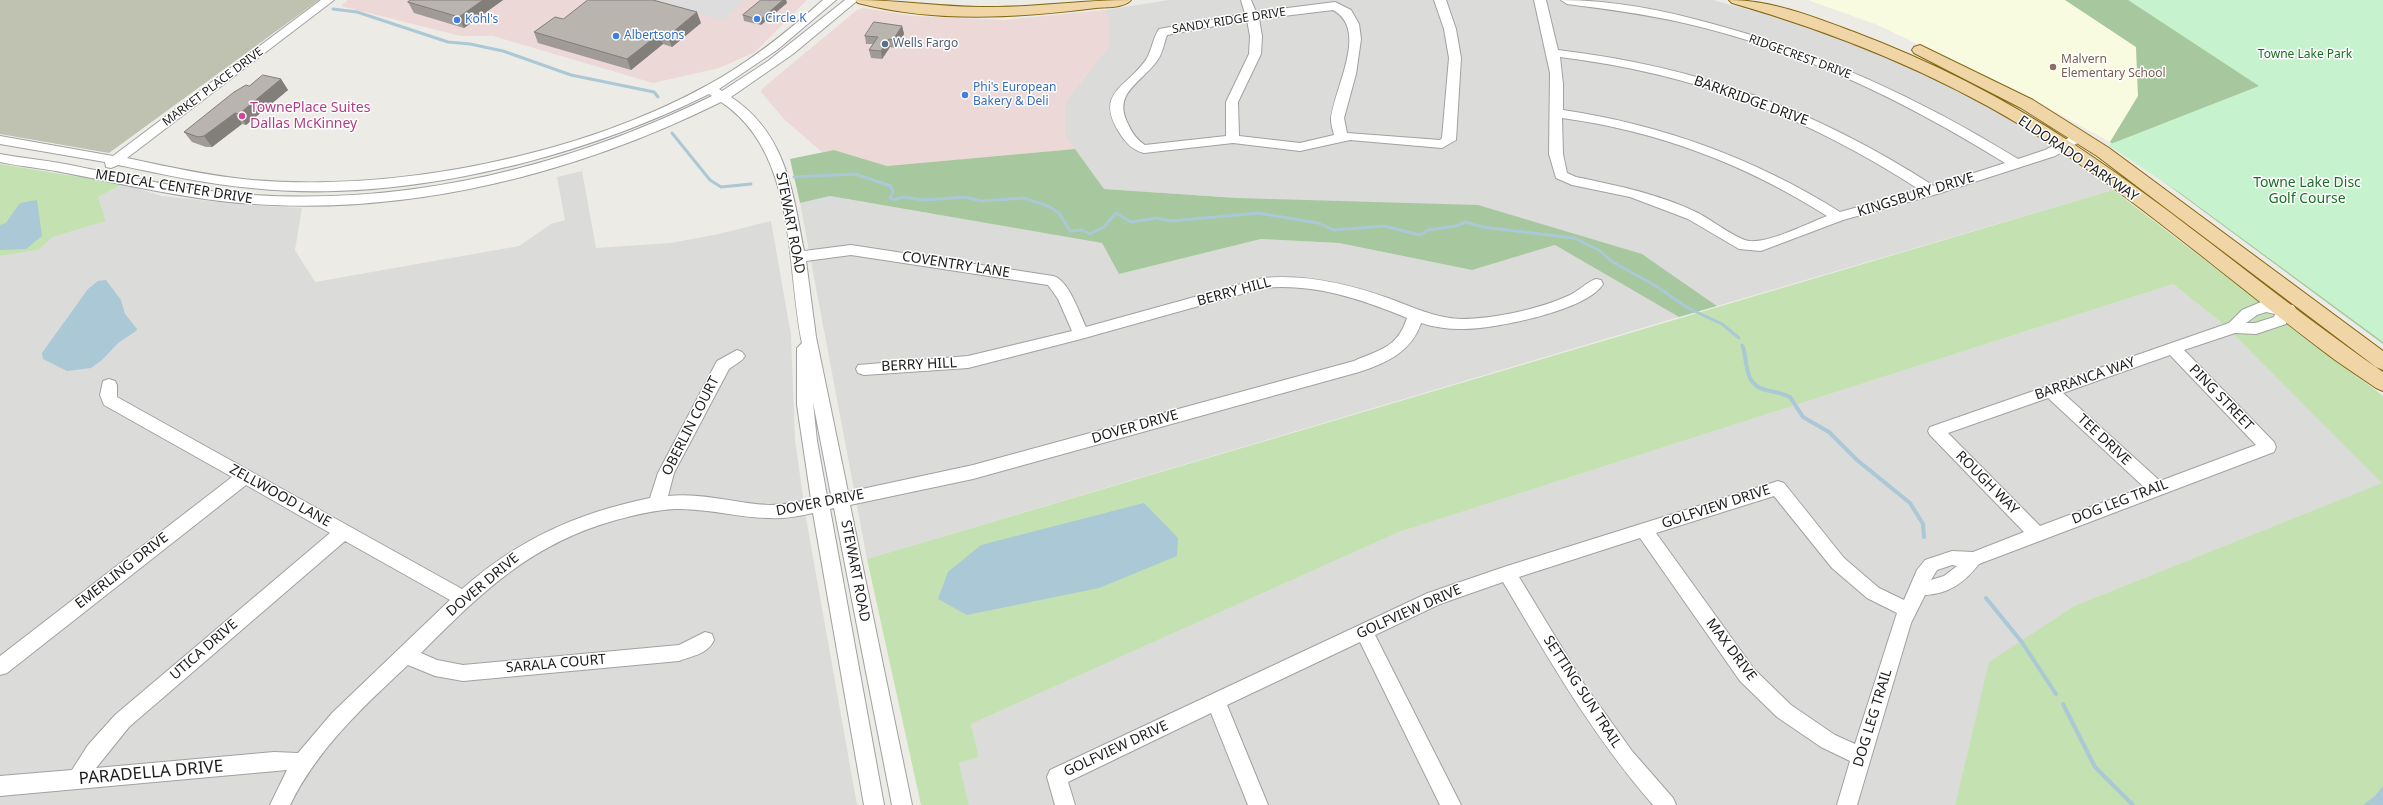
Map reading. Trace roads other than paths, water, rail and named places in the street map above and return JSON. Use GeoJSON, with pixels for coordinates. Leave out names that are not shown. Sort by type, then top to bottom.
{"type":"FeatureCollection","features":[{"type":"Feature","properties":{"kind":"main road"},"geometry":{"type":"LineString","coordinates":[[863,0],[923,10],[992,13],[1123,0]]}},
{"type":"Feature","properties":{"kind":"main road"},"geometry":{"type":"LineString","coordinates":[[992,13],[992,7],[998,4],[1044,0]]}},
{"type":"Feature","properties":{"kind":"main road","name":"ELDORADO PARKWAY"},"geometry":{"type":"LineString","coordinates":[[1739,0],[1825,27],[1894,54],[1970,90],[2065,146],[2383,383]]}},
{"type":"Feature","properties":{"kind":"main road","name":"ELDORADO PARKWAY"},"geometry":{"type":"LineString","coordinates":[[1784,0],[1850,22],[1925,52],[2001,90],[2081,137],[2144,181],[2306,302],[2383,362]]}},
{"type":"Feature","properties":{"kind":"street","name":"MARKET PLACE DRIVE"},"geometry":{"type":"LineString","coordinates":[[98,174],[328,0]]}},
{"type":"Feature","properties":{"kind":"street","name":"MEDICAL CENTER DRIVE"},"geometry":{"type":"LineString","coordinates":[[716,93],[783,40],[830,0]]}},
{"type":"Feature","properties":{"kind":"street","name":"MEDICAL CENTER DRIVE"},"geometry":{"type":"LineString","coordinates":[[0,158],[36,163],[219,196],[282,201],[360,199],[455,179],[541,167],[607,147],[660,126],[716,93],[773,65],[852,0]]}},
{"type":"Feature","properties":{"kind":"street"},"geometry":{"type":"LineString","coordinates":[[1245,0],[1252,16],[1257,39],[1255,55],[1232,103],[1230,118],[1233,139],[1300,147],[1341,136],[1359,136],[1436,149],[1449,140],[1455,79],[1455,52],[1450,25],[1440,0]]}},
{"type":"Feature","properties":{"kind":"street"},"geometry":{"type":"LineString","coordinates":[[1540,0],[1554,53],[1557,84],[1556,153],[1559,171],[1563,178],[1633,193],[1693,216],[1730,238],[1718,246]]}},
{"type":"Feature","properties":{"kind":"street","name":"RIDGECREST DRIVE"},"geometry":{"type":"LineString","coordinates":[[1568,0],[1627,8],[1677,18],[1766,43],[1815,60],[1903,98],[1944,119],[2015,163]]}},
{"type":"Feature","properties":{"kind":"street","name":"SANDY RIDGE DRIVE"},"geometry":{"type":"LineString","coordinates":[[1233,139],[1152,150],[1144,149],[1132,142],[1116,118],[1114,105],[1116,98],[1142,73],[1153,57],[1163,32],[1169,29],[1252,16],[1335,6],[1342,7],[1348,13],[1352,24],[1355,45],[1353,68],[1338,120],[1341,136]]}},
{"type":"Feature","properties":{"kind":"street"},"geometry":{"type":"LineString","coordinates":[[783,40],[797,46]]}},
{"type":"Feature","properties":{"kind":"street","name":"BARKRIDGE DRIVE"},"geometry":{"type":"LineString","coordinates":[[1554,53],[1620,62],[1665,72],[1750,97],[1833,132],[1875,155],[1932,191]]}},
{"type":"Feature","properties":{"kind":"street","name":"STEWART ROAD"},"geometry":{"type":"LineString","coordinates":[[716,93],[747,116],[776,159],[783,178],[798,257],[808,337],[902,805]]}},
{"type":"Feature","properties":{"kind":"street"},"geometry":{"type":"LineString","coordinates":[[1556,113],[1626,124],[1702,146],[1775,179],[1838,217]]}},
{"type":"Feature","properties":{"kind":"street","name":"KINGSBURY DRIVE"},"geometry":{"type":"LineString","coordinates":[[1730,238],[1748,247],[1760,246],[1789,237],[1838,217],[1932,191],[2015,163],[2065,146],[2081,137]]}},
{"type":"Feature","properties":{"kind":"street","name":"MEDICAL CENTER DRIVE"},"geometry":{"type":"LineString","coordinates":[[0,140],[213,179],[281,186],[455,179]]}},
{"type":"Feature","properties":{"kind":"street","name":"COVENTRY LANE"},"geometry":{"type":"LineString","coordinates":[[798,257],[851,250],[1053,281],[1064,297],[1080,334]]}},
{"type":"Feature","properties":{"kind":"street","name":"BERRY HILL"},"geometry":{"type":"LineString","coordinates":[[864,369],[968,362],[1080,334],[1263,283],[1280,281],[1317,285],[1354,294],[1435,321],[1456,322],[1480,322],[1511,319],[1584,296],[1596,284]]}},
{"type":"Feature","properties":{"kind":"street","name":"BARRANCA WAY"},"geometry":{"type":"LineString","coordinates":[[1936,431],[2234,327],[2256,329],[2281,320],[2284,310],[2306,302]]}},
{"type":"Feature","properties":{"kind":"street","name":"DOVER DRIVE"},"geometry":{"type":"LineString","coordinates":[[280,805],[302,763],[332,726],[464,599],[506,563],[548,538],[603,518],[658,504],[703,502],[765,513],[788,511],[973,472],[1359,366],[1394,350],[1409,336],[1416,315]]}},
{"type":"Feature","properties":{"kind":"street","name":"STEWART ROAD"},"geometry":{"type":"LineString","coordinates":[[808,337],[804,351],[805,405],[809,440],[874,805]]}},
{"type":"Feature","properties":{"kind":"street","name":"PING STREET"},"geometry":{"type":"LineString","coordinates":[[2173,349],[2268,447]]}},
{"type":"Feature","properties":{"kind":"street","name":"OBERLIN COURT"},"geometry":{"type":"LineString","coordinates":[[658,504],[660,488],[666,473],[723,365],[737,356]]}},
{"type":"Feature","properties":{"kind":"street","name":"ZELLWOOD LANE"},"geometry":{"type":"LineString","coordinates":[[109,385],[108,395],[110,401],[464,599]]}},
{"type":"Feature","properties":{"kind":"street","name":"TEE DRIVE"},"geometry":{"type":"LineString","coordinates":[[2051,391],[2156,488]]}},
{"type":"Feature","properties":{"kind":"street","name":"ROUGH WAY"},"geometry":{"type":"LineString","coordinates":[[1936,431],[2037,534]]}},
{"type":"Feature","properties":{"kind":"street","name":"DOG LEG TRAIL"},"geometry":{"type":"LineString","coordinates":[[1847,805],[1902,622],[1920,588],[1924,575],[1931,565],[1952,558],[1973,559],[2156,488],[2268,447]]}},
{"type":"Feature","properties":{"kind":"street","name":"EMERLING DRIVE"},"geometry":{"type":"LineString","coordinates":[[0,667],[245,476]]}},
{"type":"Feature","properties":{"kind":"street","name":"GOLFVIEW DRIVE"},"geometry":{"type":"LineString","coordinates":[[1065,805],[1057,777],[1434,598],[1506,573],[1778,488],[1838,563],[1873,593],[1908,610]]}},
{"type":"Feature","properties":{"kind":"street","name":"MAX DRIVE"},"geometry":{"type":"LineString","coordinates":[[1644,530],[1747,675],[1784,711],[1828,741],[1862,757]]}},
{"type":"Feature","properties":{"kind":"street","name":"UTICA DRIVE"},"geometry":{"type":"LineString","coordinates":[[77,780],[95,751],[122,721],[344,532]]}},
{"type":"Feature","properties":{"kind":"street","name":"DOG LEG TRAIL"},"geometry":{"type":"LineString","coordinates":[[1920,588],[1938,587],[1952,581],[1962,573],[1973,559]]}},
{"type":"Feature","properties":{"kind":"street","name":"SETTING SUN TRAIL"},"geometry":{"type":"LineString","coordinates":[[1506,573],[1577,690],[1625,758],[1666,805]]}},
{"type":"Feature","properties":{"kind":"street"},"geometry":{"type":"LineString","coordinates":[[1364,631],[1451,805]]}},
{"type":"Feature","properties":{"kind":"street","name":"SARALA COURT"},"geometry":{"type":"LineString","coordinates":[[406,655],[435,668],[463,673],[679,654],[696,647],[705,640]]}},
{"type":"Feature","properties":{"kind":"street"},"geometry":{"type":"LineString","coordinates":[[1216,701],[1258,805]]}},
{"type":"Feature","properties":{"kind":"street","name":"PARADELLA DRIVE"},"geometry":{"type":"LineString","coordinates":[[0,786],[274,761],[290,760],[302,763]]}},
{"type":"Feature","properties":{"kind":"water"},"geometry":{"type":"Polygon","coordinates":[[[37,200],[42,236],[26,249],[0,250],[0,225],[6,223],[20,203],[37,200]]]}},
{"type":"Feature","properties":{"kind":"water"},"geometry":{"type":"Polygon","coordinates":[[[106,280],[121,300],[125,314],[137,329],[136,331],[118,343],[102,360],[91,368],[67,371],[43,359],[42,353],[88,289],[98,281],[106,280]]]}},
{"type":"Feature","properties":{"kind":"water"},"geometry":{"type":"Polygon","coordinates":[[[1144,503],[1178,538],[1177,556],[1099,588],[967,615],[938,599],[948,572],[981,545],[1144,503]]]}},
{"type":"Feature","properties":{"kind":"water"},"geometry":{"type":"Polygon","coordinates":[[[2383,786],[2383,805],[2363,805],[2375,796],[2383,786]]]}},
{"type":"Feature","properties":{"kind":"waterway"},"geometry":{"type":"LineString","coordinates":[[333,9],[357,12],[448,42],[470,44],[503,51],[571,75],[654,92],[658,97]]}},
{"type":"Feature","properties":{"kind":"waterway"},"geometry":{"type":"LineString","coordinates":[[672,133],[710,180],[721,187],[751,184]]}},
{"type":"Feature","properties":{"kind":"waterway"},"geometry":{"type":"LineString","coordinates":[[794,177],[855,174],[891,186],[893,193],[890,198],[894,200],[903,197],[924,200],[965,197],[981,201],[1024,198],[1048,206],[1059,213],[1070,231],[1082,230],[1090,234],[1104,227],[1116,213],[1131,222],[1157,218],[1171,221],[1258,213],[1318,223],[1334,230],[1384,226],[1420,235],[1428,230],[1456,226],[1466,222],[1482,227],[1574,238],[1599,250],[1611,261],[1656,286],[1688,308],[1722,324],[1739,338]]}},
{"type":"Feature","properties":{"kind":"waterway"},"geometry":{"type":"LineString","coordinates":[[1743,347],[1748,373],[1754,384],[1766,390],[1790,397],[1803,417],[1829,432],[1857,460],[1910,503],[1923,524],[1924,537]]}},
{"type":"Feature","properties":{"kind":"waterway"},"geometry":{"type":"LineString","coordinates":[[1986,598],[2021,641],[2056,694]]}},
{"type":"Feature","properties":{"kind":"waterway"},"geometry":{"type":"LineString","coordinates":[[2063,704],[2095,767],[2133,805]]}},
{"type":"Feature","properties":{"kind":"place","name":"Circle K"},"geometry":{"type":"Point","coordinates":[757,19]}},
{"type":"Feature","properties":{"kind":"place","name":"Kohl's"},"geometry":{"type":"Point","coordinates":[457,20]}},
{"type":"Feature","properties":{"kind":"place","name":"Albertsons"},"geometry":{"type":"Point","coordinates":[616,36]}},
{"type":"Feature","properties":{"kind":"place","name":"Wells Fargo"},"geometry":{"type":"Point","coordinates":[885,44]}},
{"type":"Feature","properties":{"kind":"place","name":"Malvern Elementary School"},"geometry":{"type":"Point","coordinates":[2053,67]}},
{"type":"Feature","properties":{"kind":"place","name":"Phi's European Bakery & Deli"},"geometry":{"type":"Point","coordinates":[965,95]}},
{"type":"Feature","properties":{"kind":"place","name":"TownePlace Suites Dallas McKinney"},"geometry":{"type":"Point","coordinates":[242,116]}},
{"type":"Feature","properties":{"kind":"park label","name":"Towne Lake Park"},"geometry":{"type":"Point","coordinates":[2305,55]}},
{"type":"Feature","properties":{"kind":"park label","name":"Towne Lake Disc Golf Course"},"geometry":{"type":"Point","coordinates":[2307,192]}}]}
